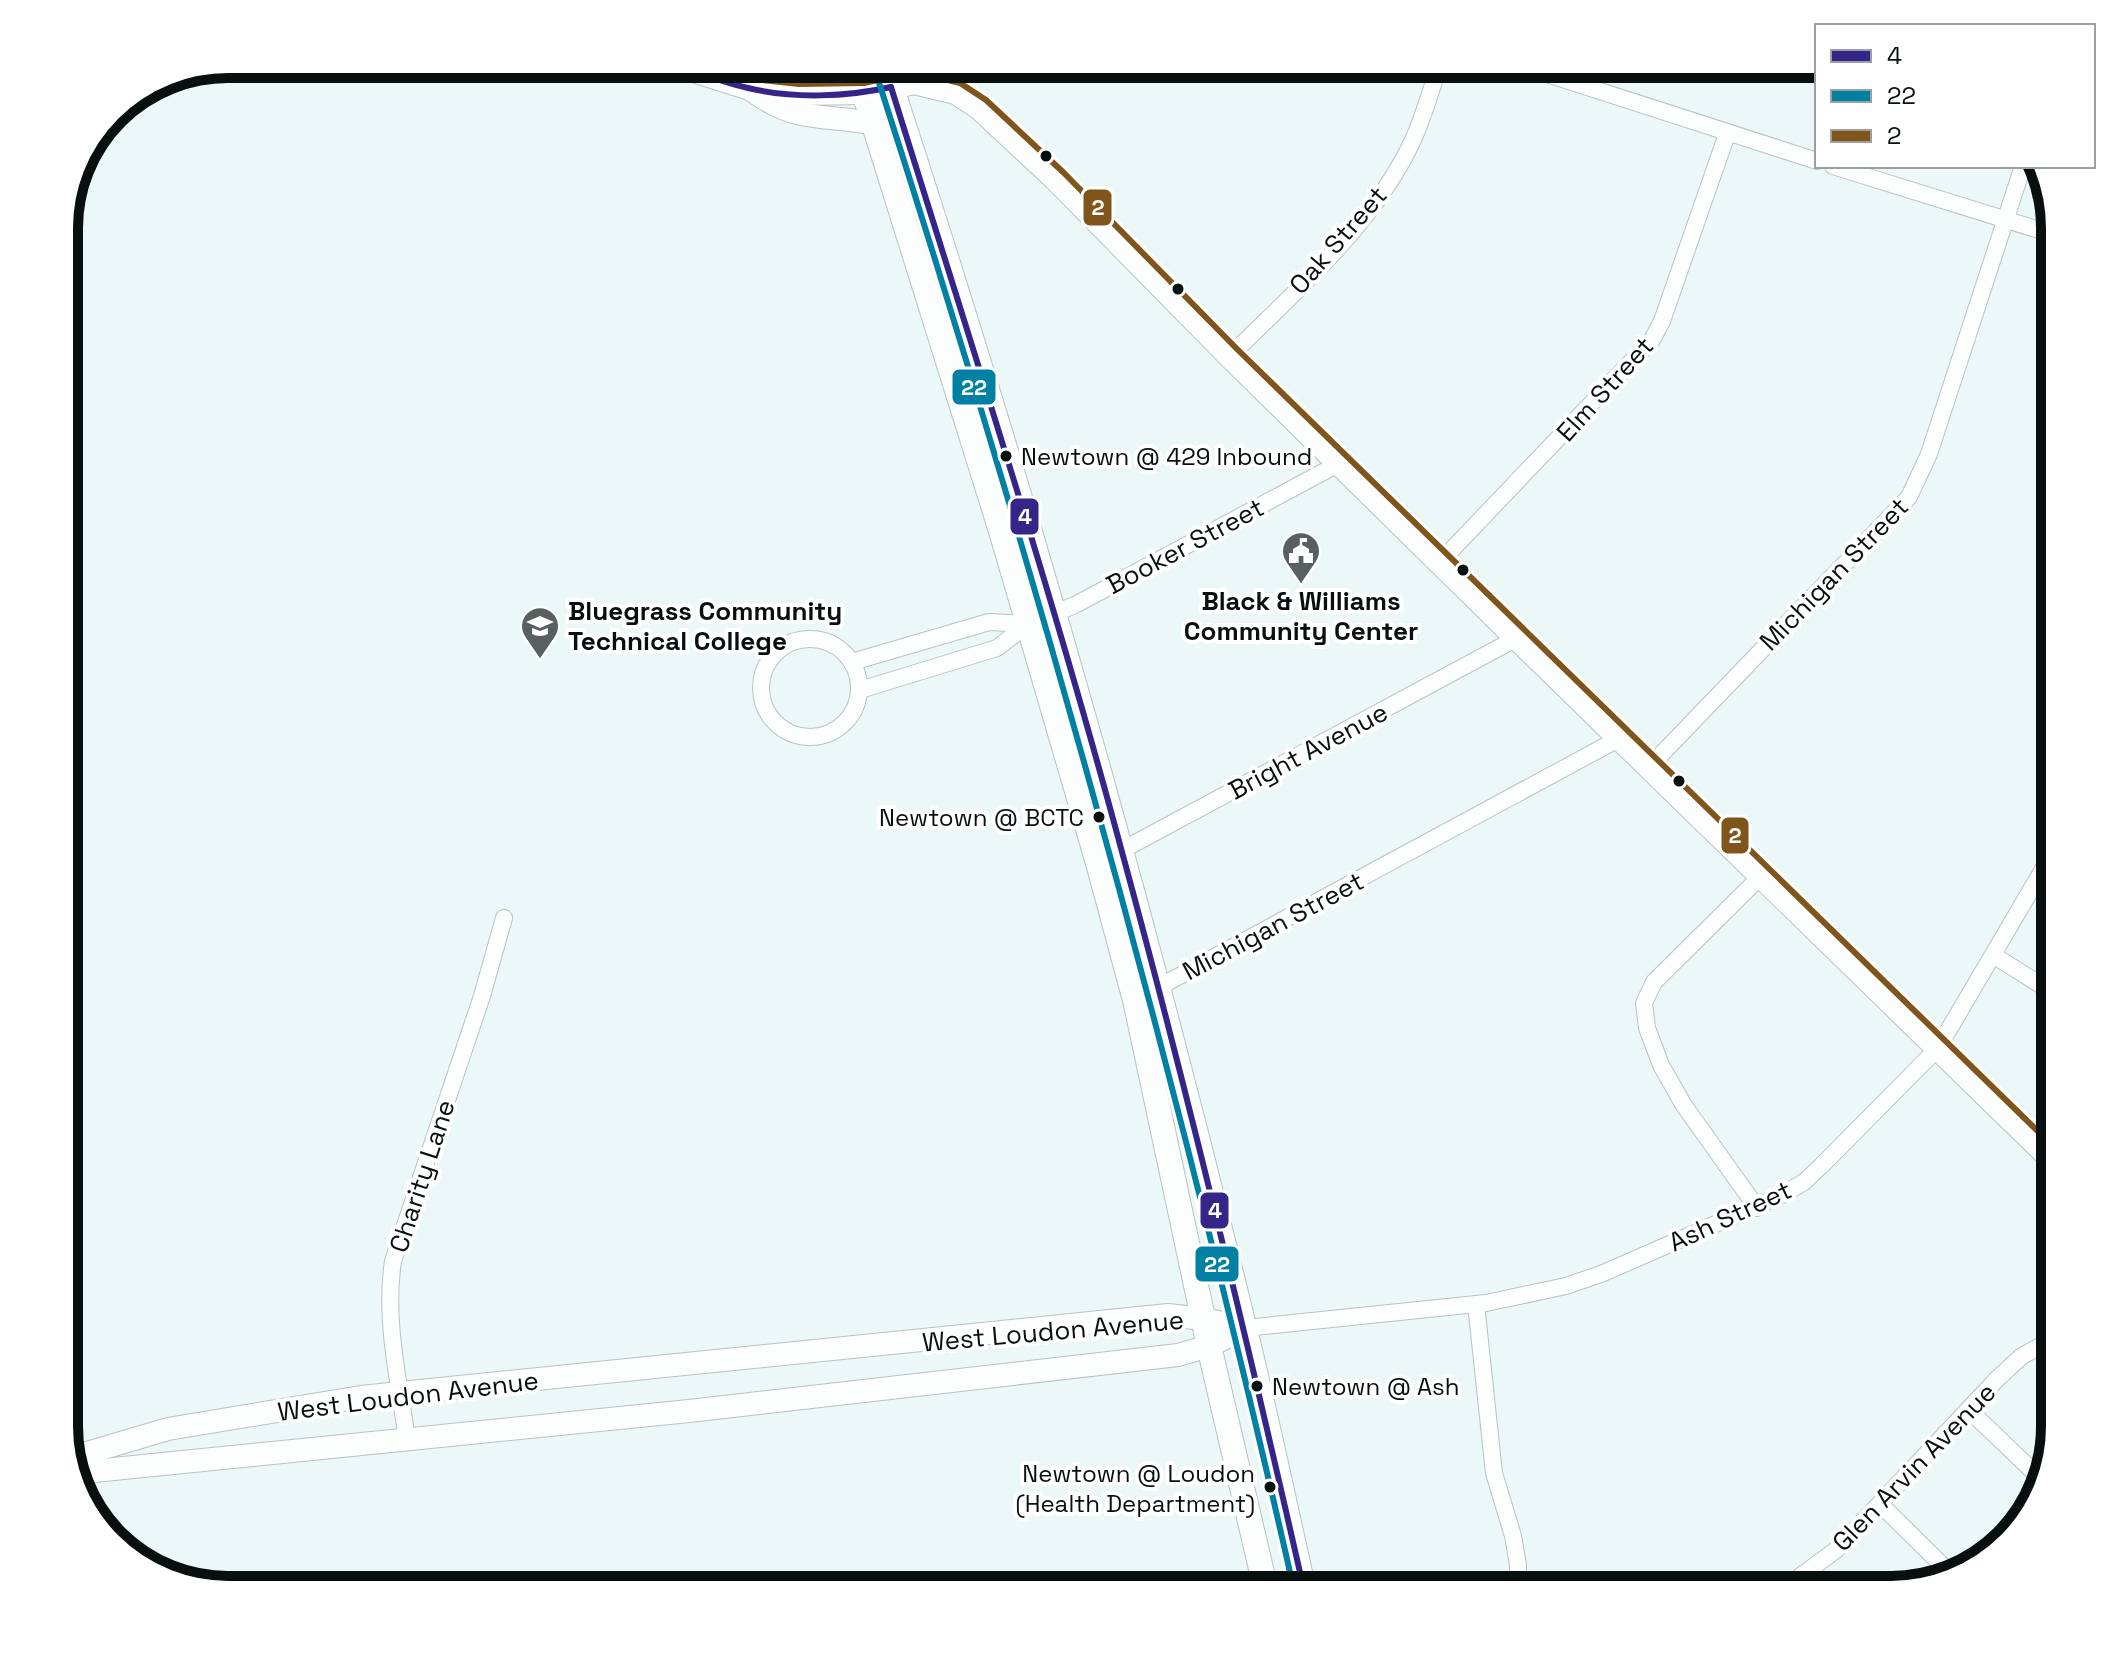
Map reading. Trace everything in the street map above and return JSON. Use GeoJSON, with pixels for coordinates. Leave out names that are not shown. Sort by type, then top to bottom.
{"type":"FeatureCollection","features":[{"type":"Feature","properties":{"kind":"main road"},"geometry":{"type":"LineString","coordinates":[[715,78],[750,89],[799,94],[865,93],[885,78]]}},
{"type":"Feature","properties":{"kind":"main road"},"geometry":{"type":"LineString","coordinates":[[750,89],[795,78]]}},
{"type":"Feature","properties":{"kind":"main road"},"geometry":{"type":"LineString","coordinates":[[860,78],[1028,624],[1135,1000],[1209,1346],[1263,1576]]}},
{"type":"Feature","properties":{"kind":"main road"},"geometry":{"type":"LineString","coordinates":[[889,78],[1054,615],[1122,851],[1245,1328],[1301,1576]]}},
{"type":"Feature","properties":{"kind":"main road"},"geometry":{"type":"LineString","coordinates":[[897,78],[944,88],[980,108],[1056,179],[1230,356],[2041,1148]]}},
{"type":"Feature","properties":{"kind":"main road"},"geometry":{"type":"LineString","coordinates":[[750,89],[771,104],[798,113],[874,124]]}},
{"type":"Feature","properties":{"kind":"main road","name":"West Loudon Avenue"},"geometry":{"type":"LineString","coordinates":[[81,1455],[168,1429],[361,1397],[1168,1315],[1245,1328]]}},
{"type":"Feature","properties":{"kind":"main road","name":"West Loudon Avenue"},"geometry":{"type":"LineString","coordinates":[[85,1472],[689,1411],[1148,1359],[1209,1346],[1245,1328]]}},
{"type":"Feature","properties":{"kind":"street","name":"Oak Street"},"geometry":{"type":"LineString","coordinates":[[1230,356],[1359,225],[1381,195],[1413,139],[1435,78]]}},
{"type":"Feature","properties":{"kind":"street"},"geometry":{"type":"LineString","coordinates":[[1558,78],[1815,160]]}},
{"type":"Feature","properties":{"kind":"street","name":"Elm Street"},"geometry":{"type":"LineString","coordinates":[[1440,562],[1652,340],[1662,321],[1727,134]]}},
{"type":"Feature","properties":{"kind":"street"},"geometry":{"type":"LineString","coordinates":[[1840,168],[2041,230]]}},
{"type":"Feature","properties":{"kind":"street","name":"Michigan Street"},"geometry":{"type":"LineString","coordinates":[[1651,765],[1909,497],[1929,454],[2022,168]]}},
{"type":"Feature","properties":{"kind":"street","name":"Booker Street"},"geometry":{"type":"LineString","coordinates":[[1028,624],[1054,615],[1340,463]]}},
{"type":"Feature","properties":{"kind":"street"},"geometry":{"type":"LineString","coordinates":[[852,662],[989,622],[1028,624]]}},
{"type":"Feature","properties":{"kind":"street"},"geometry":{"type":"LineString","coordinates":[[860,690],[997,648],[1028,624]]}},
{"type":"Feature","properties":{"kind":"street","name":"Bright Avenue"},"geometry":{"type":"LineString","coordinates":[[1098,863],[1517,638]]}},
{"type":"Feature","properties":{"kind":"street"},"geometry":{"type":"LineString","coordinates":[[821,640],[844,652],[858,675],[860,690],[857,705],[849,719],[838,729],[807,737],[790,733],[775,723],[766,710],[761,694],[762,677],[769,661],[781,649],[796,641],[821,640]]}},
{"type":"Feature","properties":{"kind":"street","name":"Michigan Street"},"geometry":{"type":"LineString","coordinates":[[1135,1000],[1622,737]]}},
{"type":"Feature","properties":{"kind":"street","name":"Ash Street"},"geometry":{"type":"LineString","coordinates":[[1245,1328],[1476,1304],[1578,1282],[1757,1208],[1804,1182],[1938,1048],[2041,873]]}},
{"type":"Feature","properties":{"kind":"street"},"geometry":{"type":"LineString","coordinates":[[1757,1208],[1665,1075],[1647,1028],[1644,1003],[1654,982],[1762,875]]}},
{"type":"Feature","properties":{"kind":"street","name":"Charity Lane"},"geometry":{"type":"LineString","coordinates":[[407,1440],[389,1322],[388,1290],[393,1261],[482,996],[504,918]]}},
{"type":"Feature","properties":{"kind":"street"},"geometry":{"type":"LineString","coordinates":[[1993,955],[2041,985]]}},
{"type":"Feature","properties":{"kind":"street"},"geometry":{"type":"LineString","coordinates":[[1476,1304],[1494,1473],[1513,1536],[1518,1576]]}},
{"type":"Feature","properties":{"kind":"street","name":"Glen Arvin Avenue"},"geometry":{"type":"LineString","coordinates":[[1801,1576],[1836,1550],[2022,1356],[2041,1346]]}},
{"type":"Feature","properties":{"kind":"street"},"geometry":{"type":"LineString","coordinates":[[1969,1410],[2034,1472]]}},
{"type":"Feature","properties":{"kind":"street"},"geometry":{"type":"LineString","coordinates":[[1880,1504],[1944,1567]]}},
{"type":"Feature","properties":{"kind":"transit line","name":"4"},"geometry":{"type":"LineString","coordinates":[[714,78],[765,92],[801,95],[838,95],[891,87]]}},
{"type":"Feature","properties":{"kind":"transit line","name":"2"},"geometry":{"type":"LineString","coordinates":[[749,78],[799,84],[864,83],[887,78]]}},
{"type":"Feature","properties":{"kind":"transit line","name":"22"},"geometry":{"type":"LineString","coordinates":[[878,78],[992,444],[1101,824],[1202,1205],[1291,1576]]}},
{"type":"Feature","properties":{"kind":"transit line","name":"2"},"geometry":{"type":"LineString","coordinates":[[940,78],[960,83],[986,100],[1063,172],[1237,349],[2041,1134]]}},
{"type":"Feature","properties":{"kind":"transit line","name":"4"},"geometry":{"type":"LineString","coordinates":[[891,87],[1096,756],[1217,1220],[1301,1576]]}},
{"type":"Feature","properties":{"kind":"place","name":"Newtown @ 429 Inbound"},"geometry":{"type":"Point","coordinates":[1006,456]}},
{"type":"Feature","properties":{"kind":"place","name":"Black & Williams Community Center"},"geometry":{"type":"Point","coordinates":[1301,585]}},
{"type":"Feature","properties":{"kind":"place","name":"Bluegrass Community Technical College"},"geometry":{"type":"Point","coordinates":[540,660]}},
{"type":"Feature","properties":{"kind":"place","name":"Newtown @ BCTC"},"geometry":{"type":"Point","coordinates":[1099,817]}},
{"type":"Feature","properties":{"kind":"place","name":"Newtown @ Ash"},"geometry":{"type":"Point","coordinates":[1257,1386]}},
{"type":"Feature","properties":{"kind":"place","name":"Newtown @ Loudon (Health Department)"},"geometry":{"type":"Point","coordinates":[1270,1487]}}]}
